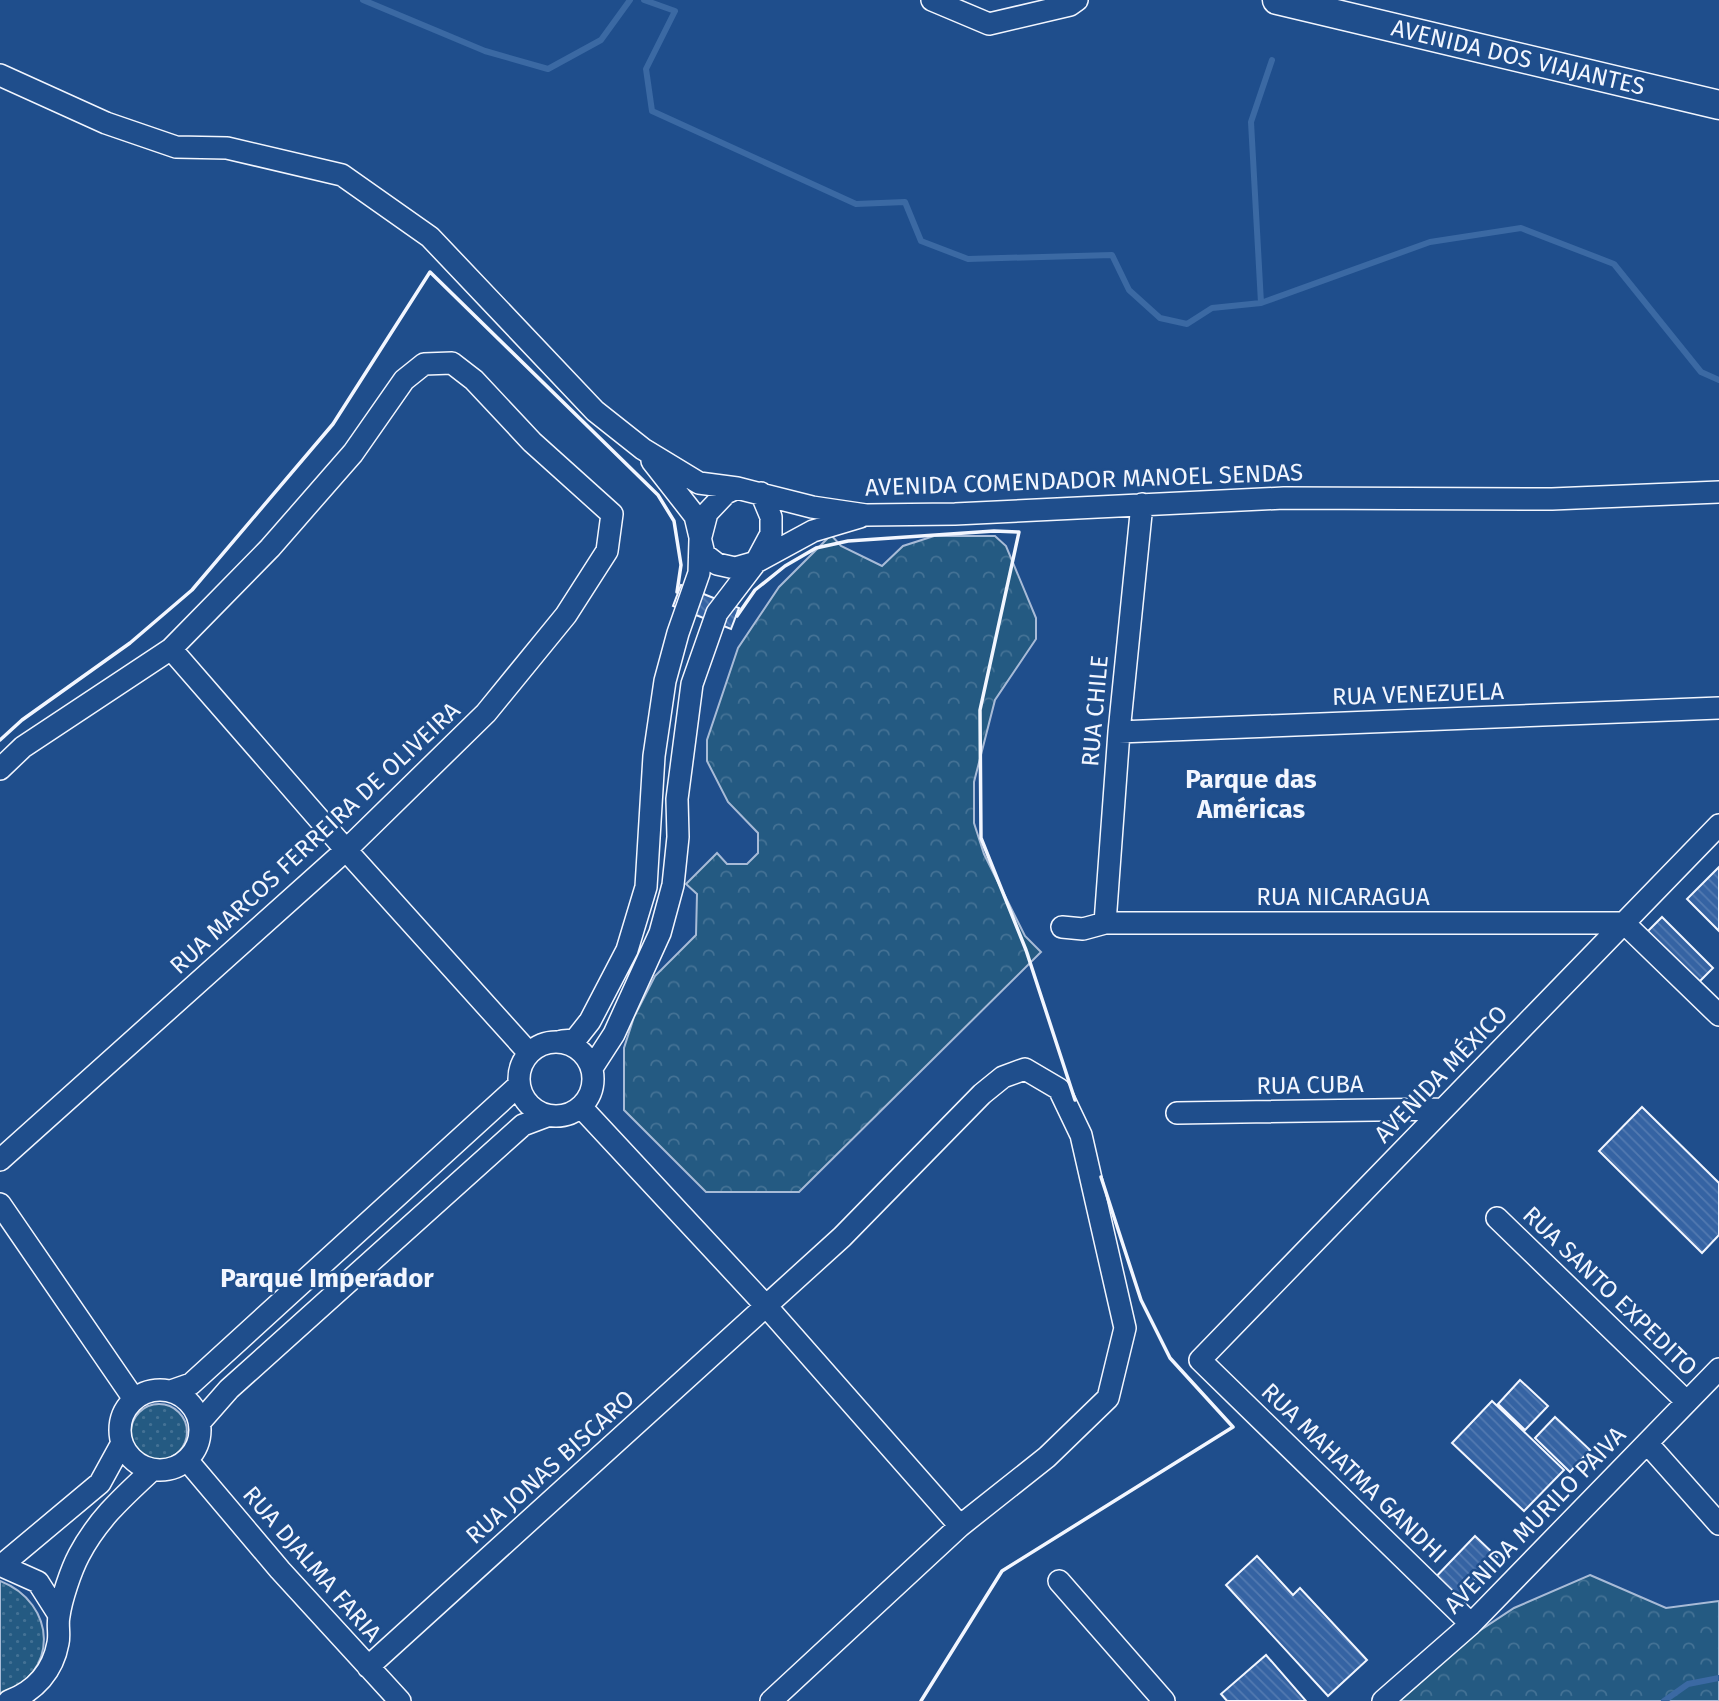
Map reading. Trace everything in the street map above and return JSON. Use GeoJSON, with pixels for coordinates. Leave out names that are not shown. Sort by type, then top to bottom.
{"type":"FeatureCollection","features":[{"type":"Feature","properties":{"kind":"main road","name":"AVENIDA DOS VIAJANTES"},"geometry":{"type":"LineString","coordinates":[[1277,0],[1719,105]]}},
{"type":"Feature","properties":{"kind":"street"},"geometry":{"type":"LineString","coordinates":[[932,0],[989,24],[1070,5],[1077,0]]}},
{"type":"Feature","properties":{"kind":"street","name":"AVENIDA COMENDADOR MANOEL SENDAS"},"geometry":{"type":"LineString","coordinates":[[0,75],[106,123],[176,148],[227,148],[341,175],[430,237],[595,411],[643,449],[699,483],[761,493],[812,507],[866,515],[956,514],[1284,498],[1552,499],[1719,492]]}},
{"type":"Feature","properties":{"kind":"street","name":"RUA MARCOS FERREIRA DE OLIVEIRA"},"geometry":{"type":"LineString","coordinates":[[0,1160],[346,850],[486,713],[566,615],[607,551],[612,514],[532,442],[474,380],[452,363],[424,364],[404,380],[353,453],[270,548],[171,649]]}},
{"type":"Feature","properties":{"kind":"street"},"geometry":{"type":"LineString","coordinates":[[643,449],[695,516],[704,554],[717,564],[735,568],[756,562],[813,531],[866,515]]}},
{"type":"Feature","properties":{"kind":"street"},"geometry":{"type":"LineString","coordinates":[[547,1116],[528,1104],[519,1085],[520,1068],[529,1053],[544,1043],[575,1040],[590,1021],[627,950],[646,887],[654,756],[664,681],[699,573],[700,540],[707,513],[726,493],[737,488]]}},
{"type":"Feature","properties":{"kind":"street"},"geometry":{"type":"LineString","coordinates":[[200,1422],[229,1389],[523,1125],[547,1116],[565,1116],[581,1107],[592,1090],[592,1068],[614,1034],[660,933],[673,885],[678,837],[677,799],[692,684],[717,613],[756,562],[771,534],[771,517],[761,493]]}},
{"type":"Feature","properties":{"kind":"street","name":"RUA CHILE"},"geometry":{"type":"LineString","coordinates":[[1105,923],[1119,732],[1142,504]]}},
{"type":"Feature","properties":{"kind":"street"},"geometry":{"type":"LineString","coordinates":[[0,769],[23,747],[171,649],[346,850],[529,1053]]}},
{"type":"Feature","properties":{"kind":"street","name":"RUA VENEZUELA"},"geometry":{"type":"LineString","coordinates":[[1119,732],[1719,708]]}},
{"type":"Feature","properties":{"kind":"street","name":"AVENIDA MÉXICO"},"geometry":{"type":"LineString","coordinates":[[1200,1360],[1719,825]]}},
{"type":"Feature","properties":{"kind":"street","name":"RUA NICARAGUA"},"geometry":{"type":"LineString","coordinates":[[1062,927],[1083,929],[1105,923],[1624,923]]}},
{"type":"Feature","properties":{"kind":"street"},"geometry":{"type":"LineString","coordinates":[[1624,923],[1719,1016]]}},
{"type":"Feature","properties":{"kind":"street"},"geometry":{"type":"LineString","coordinates":[[562,1041],[581,1051],[592,1068]]}},
{"type":"Feature","properties":{"kind":"street","name":"RUA JONAS BISCARO"},"geometry":{"type":"LineString","coordinates":[[368,1667],[767,1307],[842,1237],[982,1094],[1003,1077],[1025,1069],[1059,1089],[1081,1135],[1125,1328],[1108,1398],[1047,1457],[960,1527]]}},
{"type":"Feature","properties":{"kind":"street"},"geometry":{"type":"LineString","coordinates":[[172,1391],[191,1404],[200,1422],[200,1440],[187,1460],[173,1469],[152,1470],[133,1461],[122,1443],[121,1418],[134,1399],[151,1391],[172,1391],[191,1384],[519,1085]]}},
{"type":"Feature","properties":{"kind":"street"},"geometry":{"type":"LineString","coordinates":[[581,1107],[767,1307],[960,1527],[771,1701]]}},
{"type":"Feature","properties":{"kind":"street","name":"RUA CUBA"},"geometry":{"type":"LineString","coordinates":[[1177,1113],[1443,1109]]}},
{"type":"Feature","properties":{"kind":"street"},"geometry":{"type":"LineString","coordinates":[[0,1204],[134,1399]]}},
{"type":"Feature","properties":{"kind":"street","name":"RUA SANTO EXPEDITO"},"geometry":{"type":"LineString","coordinates":[[1497,1218],[1686,1402]]}},
{"type":"Feature","properties":{"kind":"street","name":"RUA MAHATMA GANDHI"},"geometry":{"type":"LineString","coordinates":[[1200,1360],[1471,1624]]}},
{"type":"Feature","properties":{"kind":"street","name":"AVENIDA MURILO PAIVA"},"geometry":{"type":"LineString","coordinates":[[1383,1701],[1471,1624],[1718,1372]]}},
{"type":"Feature","properties":{"kind":"street"},"geometry":{"type":"LineString","coordinates":[[59,1615],[38,1582],[1,1565],[100,1483],[122,1443]]}},
{"type":"Feature","properties":{"kind":"street"},"geometry":{"type":"LineString","coordinates":[[1647,1443],[1719,1524]]}},
{"type":"Feature","properties":{"kind":"street","name":"RUA DJALMA FARIA"},"geometry":{"type":"LineString","coordinates":[[187,1460],[280,1570],[400,1701]]}},
{"type":"Feature","properties":{"kind":"street"},"geometry":{"type":"LineString","coordinates":[[9,1701],[43,1693],[59,1641],[59,1615],[78,1557],[99,1521],[152,1470]]}},
{"type":"Feature","properties":{"kind":"street"},"geometry":{"type":"LineString","coordinates":[[1059,1581],[1164,1701]]}},
{"type":"Feature","properties":{"kind":"green space"},"geometry":{"type":"Polygon","coordinates":[[[831,535],[841,546],[882,566],[903,546],[934,536],[995,536],[1006,546],[1036,618],[1036,639],[995,700],[974,782],[974,823],[984,854],[1025,936],[1041,952],[799,1192],[706,1192],[624,1110],[624,1048],[634,1017],[655,976],[696,935],[697,894],[686,884],[717,853],[727,864],[747,864],[758,853],[758,833],[728,802],[707,761],[707,740],[738,648],[779,587],[831,535]]]}},
{"type":"Feature","properties":{"kind":"green space"},"geometry":{"type":"Polygon","coordinates":[[[154,1404],[164,1404],[179,1412],[185,1421],[185,1443],[179,1452],[164,1460],[154,1460],[136,1448],[131,1437],[131,1427],[143,1409],[154,1404]]]}},
{"type":"Feature","properties":{"kind":"green space"},"geometry":{"type":"Polygon","coordinates":[[[1590,1575],[1666,1608],[1719,1601],[1719,1701],[1399,1701],[1449,1651],[1514,1608],[1590,1575]]]}},
{"type":"Feature","properties":{"kind":"green space"},"geometry":{"type":"Polygon","coordinates":[[[0,1581],[19,1591],[32,1605],[41,1621],[44,1639],[41,1656],[33,1671],[20,1685],[0,1694],[0,1581]]]}},
{"type":"Feature","properties":{"kind":"building"},"geometry":{"type":"Polygon","coordinates":[[[681,585],[739,608],[731,629],[673,606],[681,585]]]}},
{"type":"Feature","properties":{"kind":"building"},"geometry":{"type":"Polygon","coordinates":[[[1719,867],[1719,931],[1687,899],[1719,867]]]}},
{"type":"Feature","properties":{"kind":"building"},"geometry":{"type":"Polygon","coordinates":[[[1662,917],[1713,968],[1699,982],[1647,932],[1662,917]]]}},
{"type":"Feature","properties":{"kind":"building"},"geometry":{"type":"Polygon","coordinates":[[[1642,1107],[1719,1183],[1719,1235],[1702,1253],[1599,1151],[1642,1107]]]}},
{"type":"Feature","properties":{"kind":"building"},"geometry":{"type":"Polygon","coordinates":[[[1520,1380],[1548,1406],[1525,1430],[1498,1404],[1520,1380]]]}},
{"type":"Feature","properties":{"kind":"building"},"geometry":{"type":"Polygon","coordinates":[[[1492,1401],[1564,1470],[1524,1511],[1452,1443],[1492,1401]]]}},
{"type":"Feature","properties":{"kind":"building"},"geometry":{"type":"Polygon","coordinates":[[[1555,1417],[1590,1450],[1570,1472],[1535,1438],[1555,1417]]]}},
{"type":"Feature","properties":{"kind":"building"},"geometry":{"type":"Polygon","coordinates":[[[1475,1536],[1497,1557],[1452,1603],[1430,1583],[1475,1536]]]}},
{"type":"Feature","properties":{"kind":"building"},"geometry":{"type":"Polygon","coordinates":[[[1257,1556],[1293,1595],[1300,1588],[1367,1660],[1328,1696],[1226,1585],[1257,1556]]]}},
{"type":"Feature","properties":{"kind":"building"},"geometry":{"type":"Polygon","coordinates":[[[1266,1655],[1306,1701],[1227,1701],[1221,1694],[1266,1655]]]}},
{"type":"Feature","properties":{"kind":"waterway"},"geometry":{"type":"LineString","coordinates":[[363,0],[485,51],[548,69],[601,40],[630,0]]}},
{"type":"Feature","properties":{"kind":"waterway"},"geometry":{"type":"LineString","coordinates":[[644,0],[675,11],[646,69],[652,111],[856,204],[905,202],[921,241],[968,259],[1112,255],[1129,290],[1160,318],[1187,324],[1212,308],[1261,303],[1430,242],[1521,228],[1614,264],[1701,372],[1719,380]]}},
{"type":"Feature","properties":{"kind":"waterway"},"geometry":{"type":"LineString","coordinates":[[1261,303],[1251,122],[1272,60]]}},
{"type":"Feature","properties":{"kind":"waterway"},"geometry":{"type":"LineString","coordinates":[[1664,1701],[1688,1684],[1719,1678]]}},
{"type":"Feature","properties":{"kind":"wall"},"geometry":{"type":"LineString","coordinates":[[0,740],[22,720],[130,643],[192,590],[333,424],[430,272],[658,495],[674,521],[681,565],[677,592]]}},
{"type":"Feature","properties":{"kind":"wall"},"geometry":{"type":"LineString","coordinates":[[737,616],[755,590],[785,566],[816,548],[848,541],[994,531],[1019,532],[980,710],[981,838],[1026,950],[1075,1100]]}},
{"type":"Feature","properties":{"kind":"wall"},"geometry":{"type":"LineString","coordinates":[[921,1701],[1002,1571],[1233,1427],[1170,1358],[1141,1300],[1101,1177]]}},
{"type":"Feature","properties":{"kind":"district","name":"Parque das Américas"},"geometry":{"type":"Point","coordinates":[1251,794]}},
{"type":"Feature","properties":{"kind":"district","name":"Parque Imperador"},"geometry":{"type":"Point","coordinates":[327,1278]}}]}
